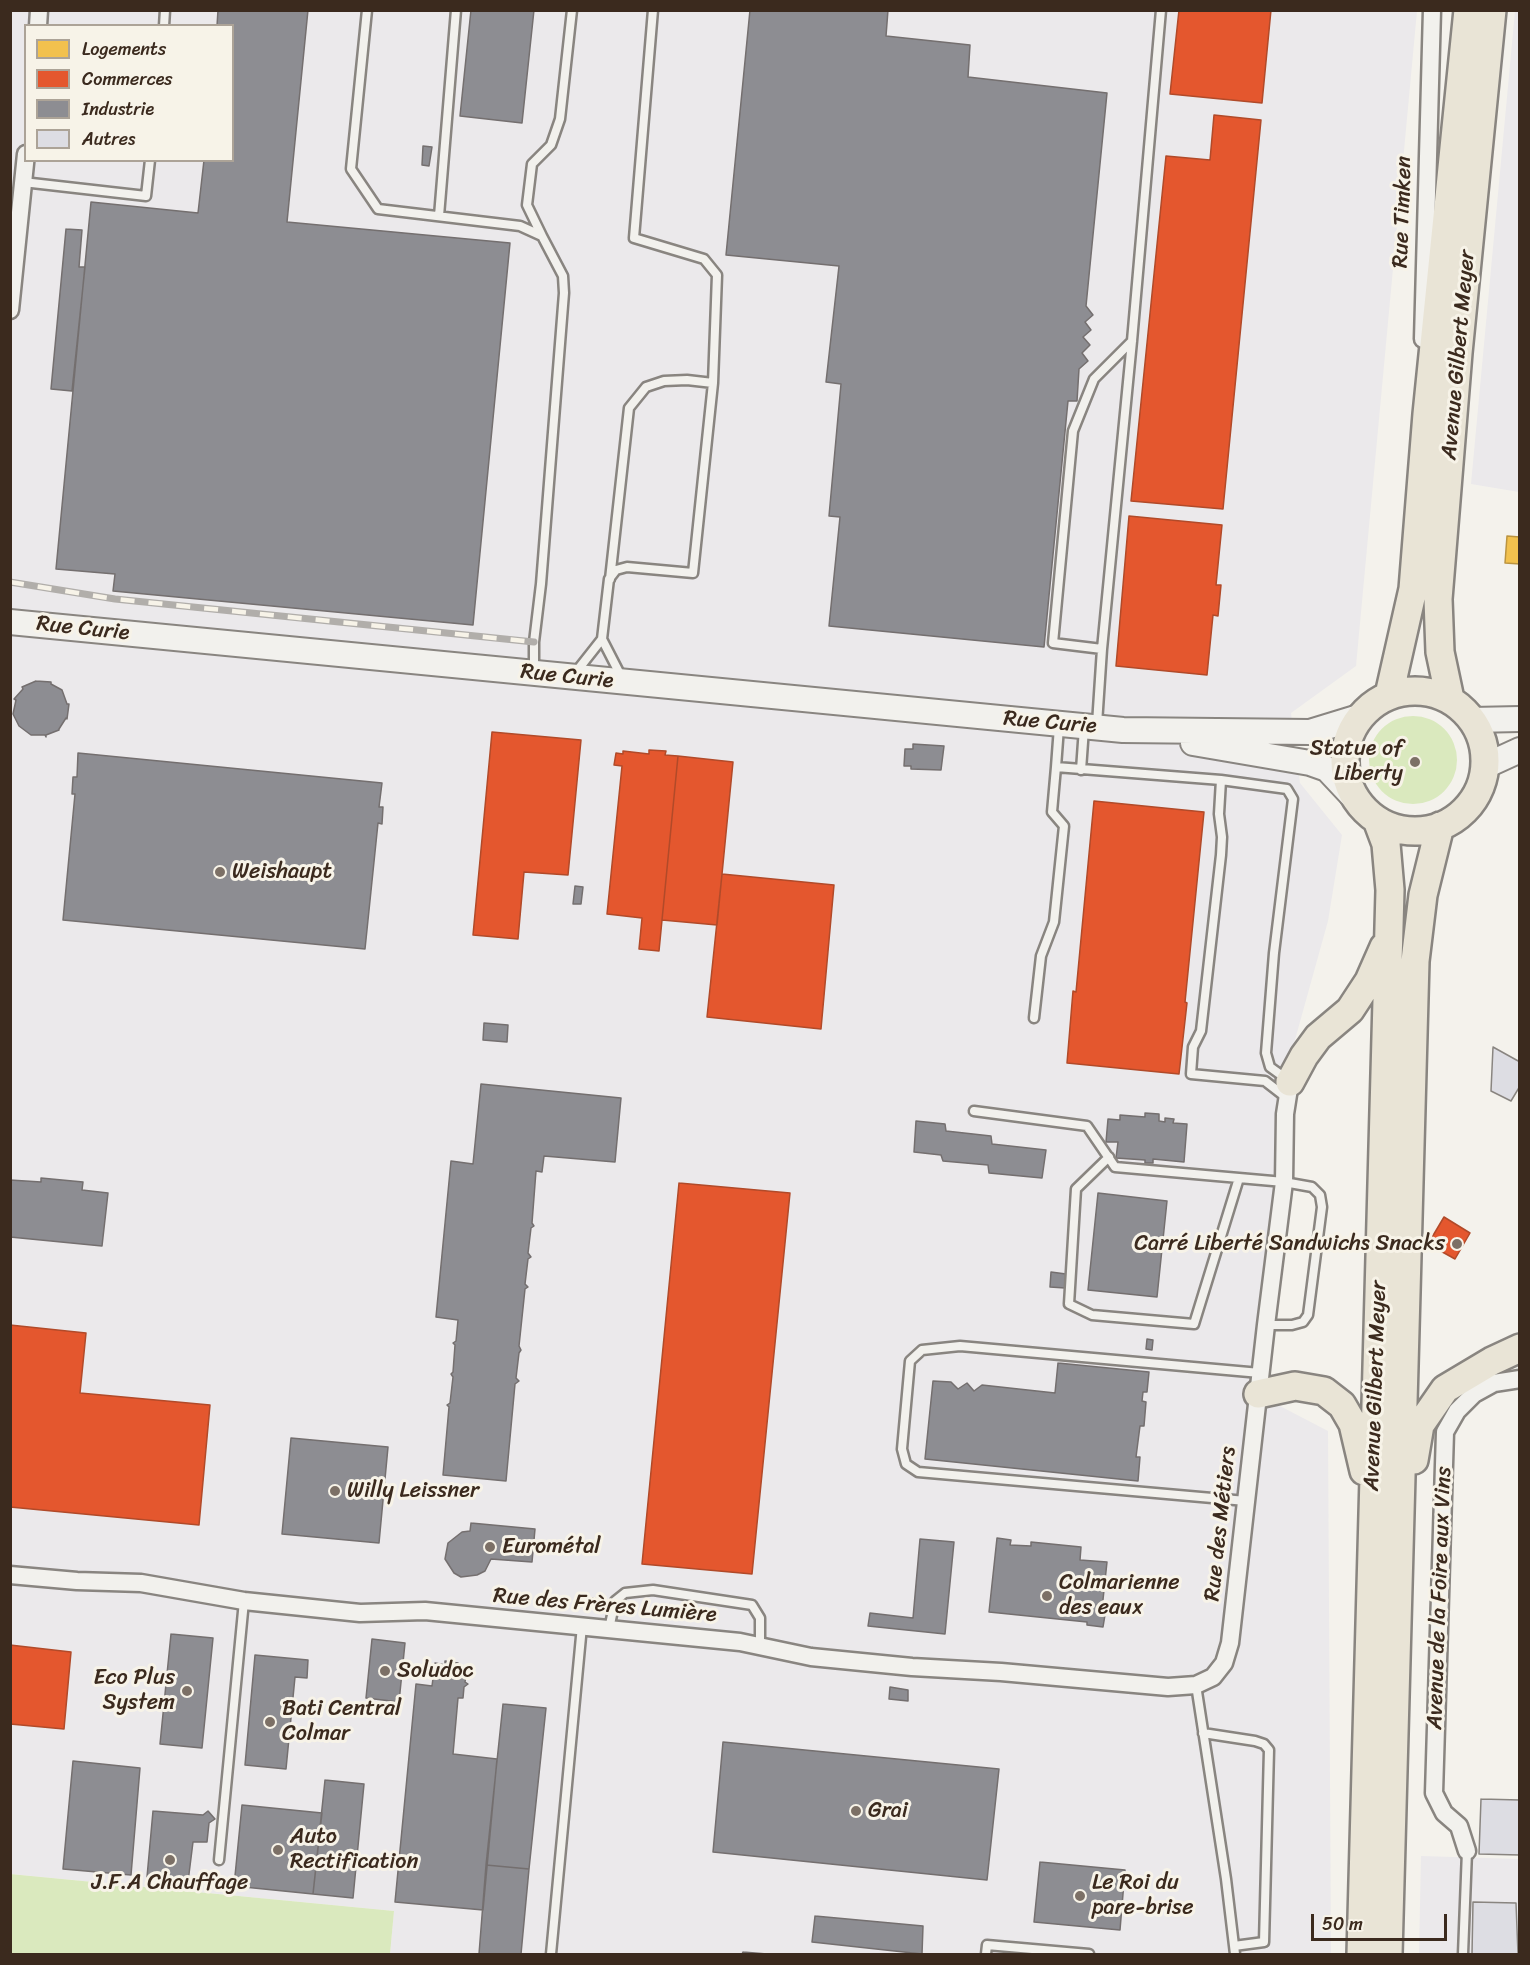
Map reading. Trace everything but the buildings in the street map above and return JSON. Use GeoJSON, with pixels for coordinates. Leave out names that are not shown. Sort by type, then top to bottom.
{"type":"FeatureCollection","features":[{"type":"Feature","properties":{"kind":"main road","name":"Avenue Gilbert Meyer"},"geometry":{"type":"LineString","coordinates":[[1389,695],[1413,589],[1468,10]]}},
{"type":"Feature","properties":{"kind":"main road","name":"Avenue Gilbert Meyer"},"geometry":{"type":"LineString","coordinates":[[1450,699],[1440,652],[1438,599],[1458,353],[1492,10]]}},
{"type":"Feature","properties":{"kind":"main road","name":"Rue Curie"},"geometry":{"type":"LineString","coordinates":[[10,622],[1123,730],[1310,763],[1327,769],[1367,811]]}},
{"type":"Feature","properties":{"kind":"main road"},"geometry":{"type":"LineString","coordinates":[[1409,690],[1430,692],[1450,699],[1462,708],[1480,734],[1485,766],[1481,785],[1471,802],[1457,817],[1440,826],[1419,831],[1397,829],[1367,811],[1347,782],[1344,759],[1348,737],[1359,717],[1373,704],[1389,695],[1409,690]]}},
{"type":"Feature","properties":{"kind":"main road","name":"Rue Curie"},"geometry":{"type":"LineString","coordinates":[[1123,730],[1310,732],[1359,717]]}},
{"type":"Feature","properties":{"kind":"main road"},"geometry":{"type":"LineString","coordinates":[[1472,720],[1520,719]]}},
{"type":"Feature","properties":{"kind":"main road"},"geometry":{"type":"LineString","coordinates":[[1485,766],[1520,750]]}},
{"type":"Feature","properties":{"kind":"main road","name":"Avenue Gilbert Meyer"},"geometry":{"type":"LineString","coordinates":[[1361,1954],[1389,935],[1388,854],[1367,811]]}},
{"type":"Feature","properties":{"kind":"main road","name":"Avenue Gilbert Meyer"},"geometry":{"type":"LineString","coordinates":[[1388,1954],[1415,961],[1423,895],[1440,826]]}},
{"type":"Feature","properties":{"kind":"main road"},"geometry":{"type":"LineString","coordinates":[[1288,1090],[1304,1056],[1318,1037],[1350,1010],[1369,981],[1389,935]]}},
{"type":"Feature","properties":{"kind":"main road"},"geometry":{"type":"LineString","coordinates":[[1398,1544],[1420,1425],[1445,1389],[1492,1360],[1520,1348]]}},
{"type":"Feature","properties":{"kind":"main road"},"geometry":{"type":"LineString","coordinates":[[1259,1383],[1324,1391],[1342,1405],[1353,1424],[1372,1510]]}},
{"type":"Feature","properties":{"kind":"street","name":"Rue Timken"},"geometry":{"type":"LineString","coordinates":[[1428,414],[1423,327],[1432,10]]}},
{"type":"Feature","properties":{"kind":"street"},"geometry":{"type":"LineString","coordinates":[[10,310],[25,162]]}},
{"type":"Feature","properties":{"kind":"street","name":"Rue des Métiers"},"geometry":{"type":"LineString","coordinates":[[1196,1685],[1213,1677],[1224,1662],[1230,1643],[1284,1182],[1288,1090]]}},
{"type":"Feature","properties":{"kind":"street","name":"Avenue de la Foire aux Vins"},"geometry":{"type":"LineString","coordinates":[[1467,1851],[1459,1826],[1444,1813],[1434,1793],[1445,1432],[1457,1411],[1474,1394],[1494,1383],[1520,1379]]}},
{"type":"Feature","properties":{"kind":"street","name":"Rue des Frères Lumière"},"geometry":{"type":"LineString","coordinates":[[10,1575],[77,1581],[141,1583],[244,1601],[360,1613],[425,1611],[740,1642],[811,1657],[912,1667],[1000,1672],[1168,1688],[1196,1685]]}},
{"type":"Feature","properties":{"kind":"lane"},"geometry":{"type":"LineString","coordinates":[[367,10],[351,169],[378,209],[520,226],[542,236]]}},
{"type":"Feature","properties":{"kind":"lane"},"geometry":{"type":"LineString","coordinates":[[439,216],[456,10]]}},
{"type":"Feature","properties":{"kind":"lane"},"geometry":{"type":"LineString","coordinates":[[534,673],[534,642],[541,584],[564,293],[563,276],[527,205],[532,164],[551,145],[560,119],[572,10]]}},
{"type":"Feature","properties":{"kind":"lane"},"geometry":{"type":"LineString","coordinates":[[609,579],[616,570],[627,567],[693,573],[713,383],[717,275],[704,259],[634,238],[653,10]]}},
{"type":"Feature","properties":{"kind":"lane"},"geometry":{"type":"LineString","coordinates":[[1081,770],[1091,727],[1102,649],[1161,10]]}},
{"type":"Feature","properties":{"kind":"lane"},"geometry":{"type":"LineString","coordinates":[[23,182],[146,196],[150,162]]}},
{"type":"Feature","properties":{"kind":"lane"},"geometry":{"type":"LineString","coordinates":[[1102,649],[1053,643],[1073,430],[1094,379],[1132,341]]}},
{"type":"Feature","properties":{"kind":"lane"},"geometry":{"type":"LineString","coordinates":[[572,677],[602,639],[629,408],[646,387],[664,381],[687,380],[713,383]]}},
{"type":"Feature","properties":{"kind":"lane"},"geometry":{"type":"LineString","coordinates":[[602,639],[624,682]]}},
{"type":"Feature","properties":{"kind":"lane"},"geometry":{"type":"LineString","coordinates":[[1034,1018],[1041,956],[1054,922],[1064,826],[1052,812],[1059,725]]}},
{"type":"Feature","properties":{"kind":"lane"},"geometry":{"type":"LineString","coordinates":[[1056,767],[1221,780],[1287,789],[1293,799],[1274,953],[1266,1053],[1270,1067],[1288,1090]]}},
{"type":"Feature","properties":{"kind":"lane"},"geometry":{"type":"LineString","coordinates":[[1221,780],[1219,814],[1222,837],[1201,1031],[1193,1047],[1191,1074],[1265,1081],[1288,1090]]}},
{"type":"Feature","properties":{"kind":"lane"},"geometry":{"type":"LineString","coordinates":[[974,1111],[1087,1126],[1115,1167],[1284,1182],[1312,1187],[1320,1196],[1322,1207],[1308,1315],[1303,1322],[1292,1325],[1266,1325]]}},
{"type":"Feature","properties":{"kind":"lane"},"geometry":{"type":"LineString","coordinates":[[1109,1158],[1076,1189],[1069,1304],[1092,1315],[1194,1324],[1239,1178]]}},
{"type":"Feature","properties":{"kind":"lane"},"geometry":{"type":"LineString","coordinates":[[1246,1501],[918,1472],[906,1464],[902,1449],[910,1361],[922,1350],[960,1346],[1259,1383]]}},
{"type":"Feature","properties":{"kind":"lane"},"geometry":{"type":"LineString","coordinates":[[609,1629],[615,1601],[625,1593],[653,1590],[752,1605],[760,1618],[760,1646]]}},
{"type":"Feature","properties":{"kind":"lane"},"geometry":{"type":"LineString","coordinates":[[219,1860],[244,1601]]}},
{"type":"Feature","properties":{"kind":"lane"},"geometry":{"type":"LineString","coordinates":[[551,1954],[582,1626]]}},
{"type":"Feature","properties":{"kind":"lane"},"geometry":{"type":"LineString","coordinates":[[1196,1685],[1203,1733],[1235,1950],[1264,1942],[1269,1750],[1264,1744],[1255,1741],[1203,1733]]}},
{"type":"Feature","properties":{"kind":"lane"},"geometry":{"type":"LineString","coordinates":[[1463,1954],[1467,1851]]}},
{"type":"Feature","properties":{"kind":"lane"},"geometry":{"type":"LineString","coordinates":[[986,1954],[987,1945],[1089,1954]]}},
{"type":"Feature","properties":{"kind":"shaded area"},"geometry":{"type":"Polygon","coordinates":[[[10,11],[1417,11],[1356,666],[1291,713],[1300,783],[1342,835],[1328,921],[1288,1065],[1253,1392],[1328,1431],[1331,1954],[390,1954],[394,1911],[11,1874],[10,11]]]}},
{"type":"Feature","properties":{"kind":"shaded area"},"geometry":{"type":"Polygon","coordinates":[[[1515,11],[1520,11],[1519,492],[1471,484],[1515,11]]]}},
{"type":"Feature","properties":{"kind":"shaded area"},"geometry":{"type":"Polygon","coordinates":[[[1421,1856],[1519,1859],[1519,1954],[1419,1954],[1421,1856]]]}},
{"type":"Feature","properties":{"kind":"green space"},"geometry":{"type":"Polygon","coordinates":[[[1413,716],[1430,720],[1444,729],[1453,743],[1457,760],[1453,777],[1444,791],[1430,800],[1413,804],[1396,800],[1382,791],[1373,777],[1369,760],[1373,743],[1382,729],[1396,720],[1413,716]]]}},
{"type":"Feature","properties":{"kind":"green space"},"geometry":{"type":"Polygon","coordinates":[[[10,1874],[394,1911],[390,1954],[11,1954],[10,1874]]]}},
{"type":"Feature","properties":{"kind":"railway"},"geometry":{"type":"LineString","coordinates":[[10,582],[115,599],[534,642]]}},
{"type":"Feature","properties":{"kind":"place","name":"Statue of Liberty"},"geometry":{"type":"Point","coordinates":[1415,762]}},
{"type":"Feature","properties":{"kind":"place","name":"Weishaupt"},"geometry":{"type":"Point","coordinates":[220,872]}},
{"type":"Feature","properties":{"kind":"place","name":"Carré Liberté Sandwichs Snacks"},"geometry":{"type":"Point","coordinates":[1457,1244]}},
{"type":"Feature","properties":{"kind":"place","name":"Willy Leissner"},"geometry":{"type":"Point","coordinates":[335,1491]}},
{"type":"Feature","properties":{"kind":"place","name":"Eurométal"},"geometry":{"type":"Point","coordinates":[490,1547]}},
{"type":"Feature","properties":{"kind":"place","name":"Colmarienne des eaux"},"geometry":{"type":"Point","coordinates":[1047,1596]}},
{"type":"Feature","properties":{"kind":"place","name":"Soludoc"},"geometry":{"type":"Point","coordinates":[385,1671]}},
{"type":"Feature","properties":{"kind":"place","name":"Eco Plus System"},"geometry":{"type":"Point","coordinates":[187,1691]}},
{"type":"Feature","properties":{"kind":"place","name":"Bati Central Colmar"},"geometry":{"type":"Point","coordinates":[270,1722]}},
{"type":"Feature","properties":{"kind":"place","name":"Grai"},"geometry":{"type":"Point","coordinates":[856,1811]}},
{"type":"Feature","properties":{"kind":"place","name":"Auto Rectification"},"geometry":{"type":"Point","coordinates":[278,1850]}},
{"type":"Feature","properties":{"kind":"place","name":"J.F.A Chauffage"},"geometry":{"type":"Point","coordinates":[170,1860]}},
{"type":"Feature","properties":{"kind":"place","name":"Le Roi du pare-brise"},"geometry":{"type":"Point","coordinates":[1080,1896]}}]}
